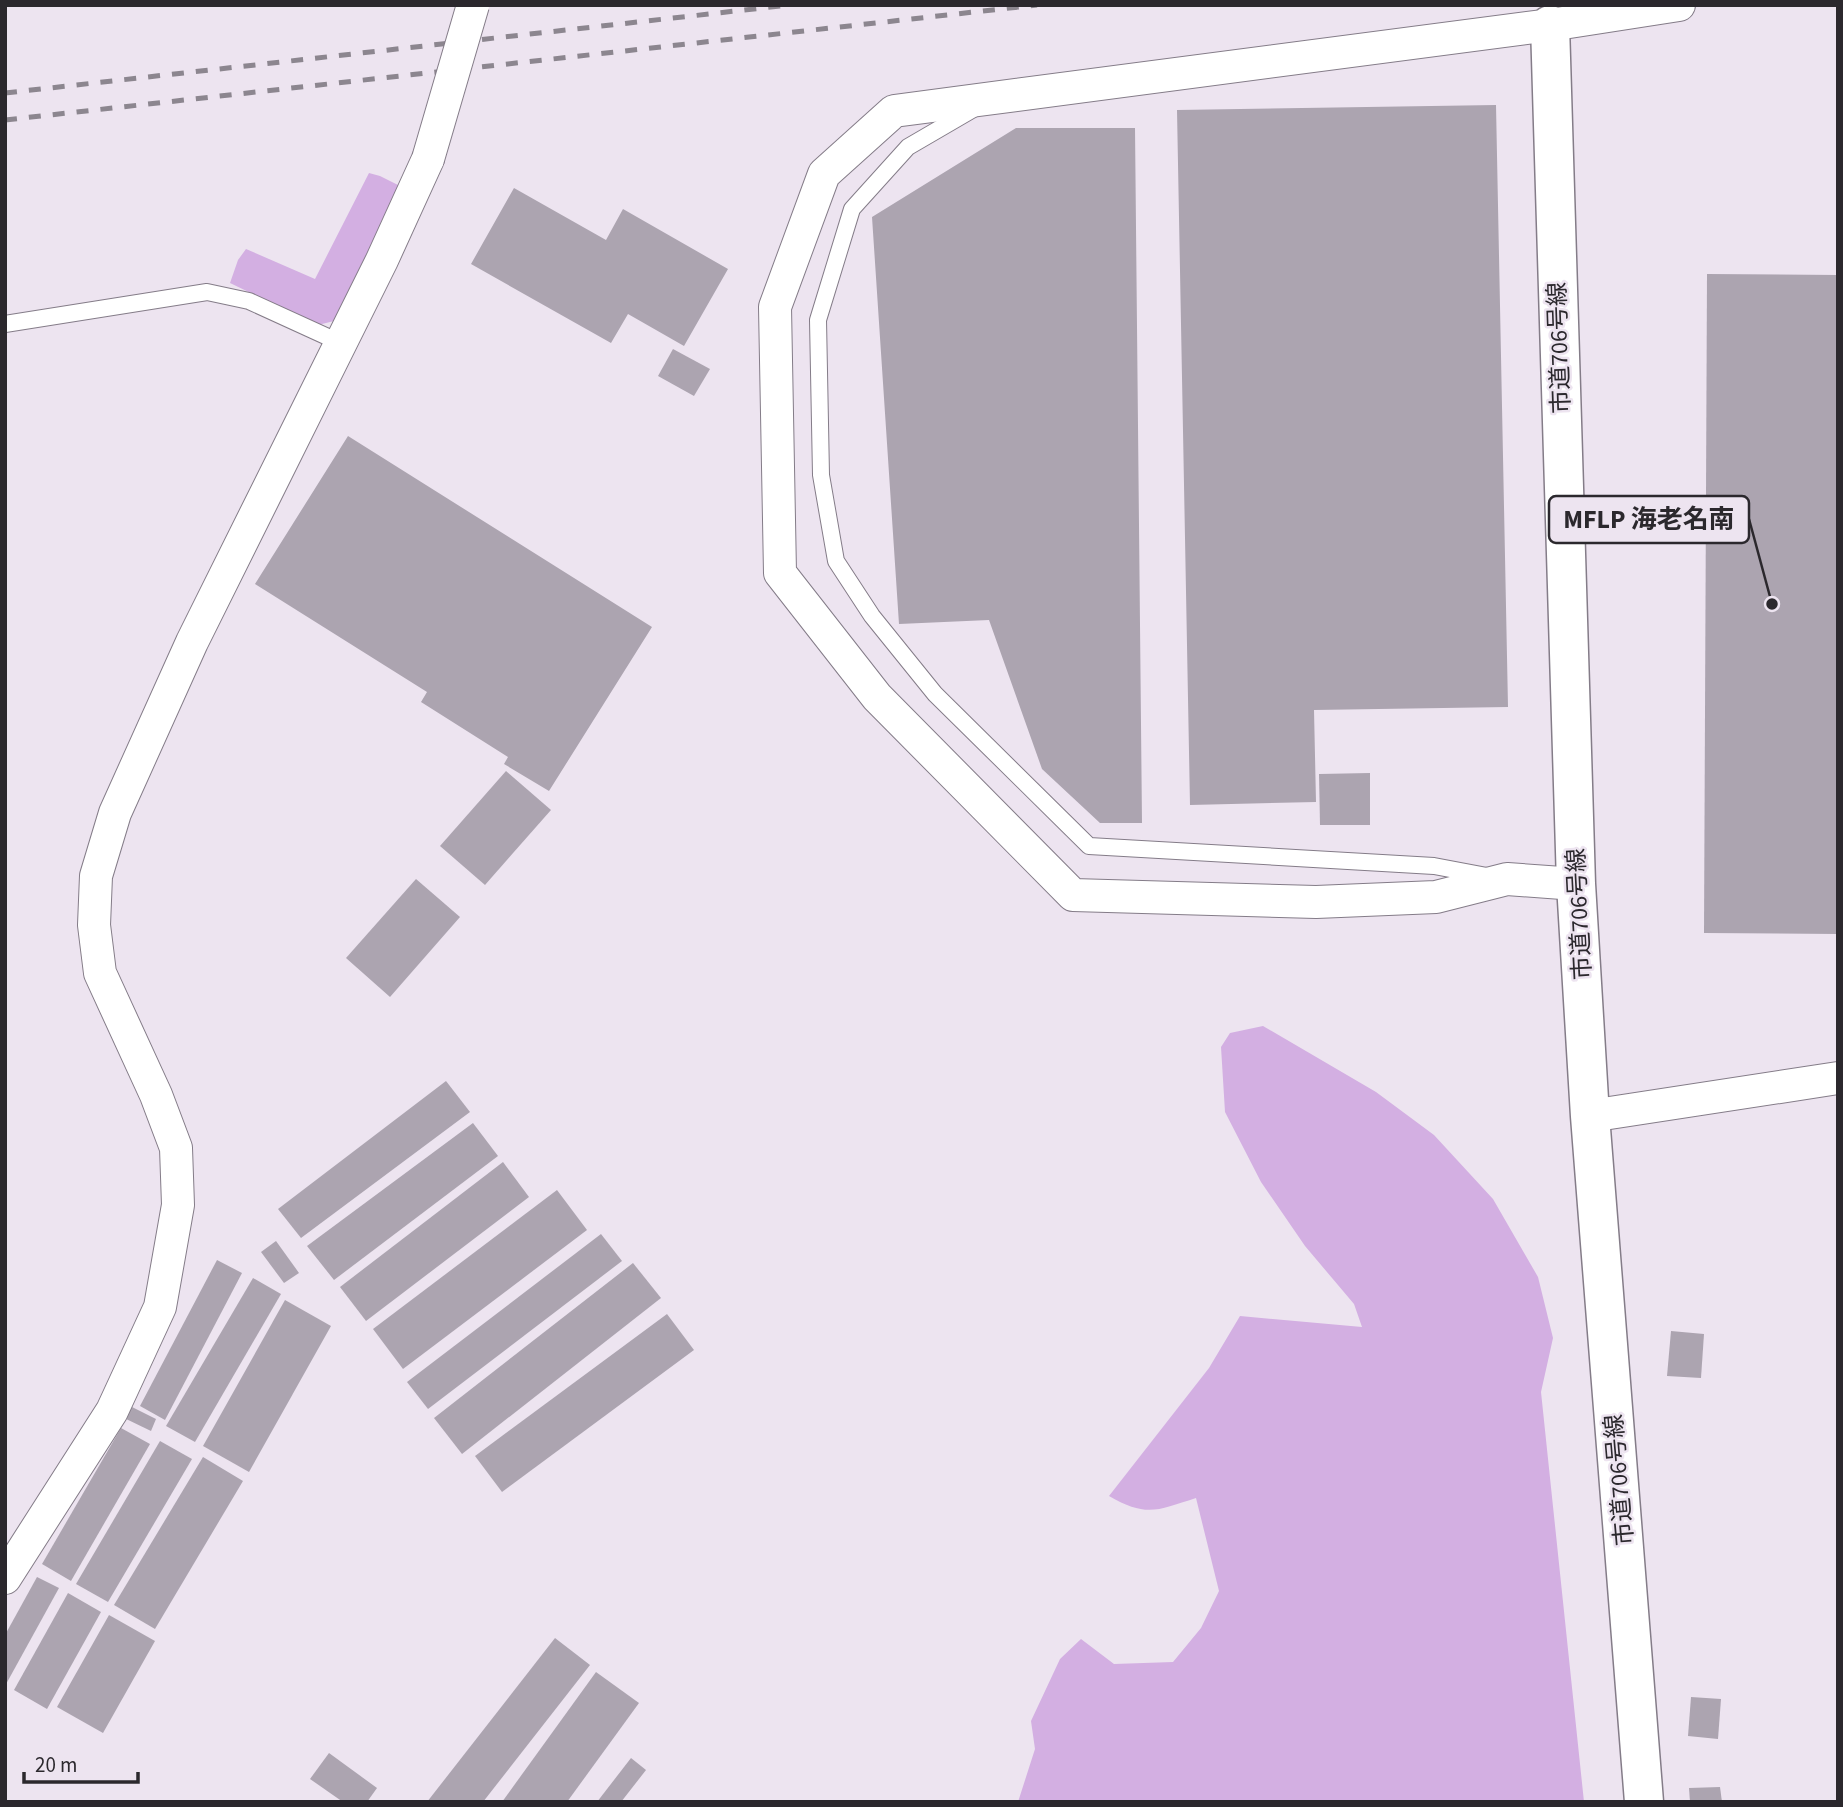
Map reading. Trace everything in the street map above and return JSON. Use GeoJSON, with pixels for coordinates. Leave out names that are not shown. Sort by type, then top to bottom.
{"type":"FeatureCollection","features":[{"type":"Feature","properties":{"kind":"street"},"geometry":{"type":"LineString","coordinates":[[5,1578],[112,1410],[160,1307],[178,1205],[176,1148],[156,1095],[100,973],[94,925],[96,876],[115,813],[187,654],[382,260],[428,159],[473,5]]}},
{"type":"Feature","properties":{"kind":"street"},"geometry":{"type":"LineString","coordinates":[[1576,884],[1507,879],[1436,897],[1316,902],[1073,895],[877,697],[780,573],[775,307],[824,174],[894,111],[1550,25],[1679,5]]}},
{"type":"Feature","properties":{"kind":"street","name":"市道706号線"},"geometry":{"type":"LineString","coordinates":[[1550,25],[1576,884],[1590,1116],[1644,1802]]}},
{"type":"Feature","properties":{"kind":"street"},"geometry":{"type":"LineString","coordinates":[[1590,1116],[1838,1078]]}},
{"type":"Feature","properties":{"kind":"lane"},"geometry":{"type":"LineString","coordinates":[[992,98],[908,147],[852,209],[818,320],[821,475],[836,561],[865,605],[935,694],[1089,846],[1434,866],[1507,879]]}},
{"type":"Feature","properties":{"kind":"lane"},"geometry":{"type":"LineString","coordinates":[[5,324],[206,292],[249,302],[341,343]]}},
{"type":"Feature","properties":{"kind":"shaded area"},"geometry":{"type":"Polygon","coordinates":[[[369,173],[404,188],[338,320],[318,325],[230,283],[238,260],[246,249],[315,279],[369,173]]]}},
{"type":"Feature","properties":{"kind":"shaded area"},"geometry":{"type":"Polygon","coordinates":[[[1263,1026],[1376,1092],[1434,1135],[1493,1199],[1538,1277],[1553,1338],[1541,1392],[1584,1802],[1018,1802],[1035,1749],[1031,1721],[1060,1659],[1081,1639],[1114,1664],[1173,1662],[1201,1628],[1219,1591],[1196,1498],[1152,1510],[1133,1507],[1109,1496],[1209,1368],[1240,1316],[1362,1327],[1354,1304],[1305,1246],[1261,1182],[1225,1112],[1221,1047],[1230,1033],[1263,1026]]]}},
{"type":"Feature","properties":{"kind":"building"},"geometry":{"type":"Polygon","coordinates":[[[1496,105],[1508,707],[1314,710],[1316,802],[1190,805],[1177,110],[1496,105]]]}},
{"type":"Feature","properties":{"kind":"building"},"geometry":{"type":"Polygon","coordinates":[[[1016,128],[1135,128],[1142,823],[1100,823],[1042,769],[989,620],[899,624],[872,217],[1016,128]]]}},
{"type":"Feature","properties":{"kind":"building"},"geometry":{"type":"Polygon","coordinates":[[[514,188],[606,240],[623,209],[728,269],[684,346],[628,314],[611,343],[471,264],[514,188]]]}},
{"type":"Feature","properties":{"kind":"building"},"geometry":{"type":"Polygon","coordinates":[[[1707,274],[1838,275],[1838,934],[1704,933],[1707,274]]]}},
{"type":"Feature","properties":{"kind":"building"},"geometry":{"type":"Polygon","coordinates":[[[673,349],[710,369],[694,396],[658,376],[673,349]]]}},
{"type":"Feature","properties":{"kind":"building"},"geometry":{"type":"Polygon","coordinates":[[[348,436],[652,627],[549,791],[504,764],[508,757],[421,702],[427,692],[255,584],[348,436]]]}},
{"type":"Feature","properties":{"kind":"building"},"geometry":{"type":"Polygon","coordinates":[[[506,771],[551,810],[485,885],[440,846],[506,771]]]}},
{"type":"Feature","properties":{"kind":"building"},"geometry":{"type":"Polygon","coordinates":[[[1370,773],[1370,825],[1320,825],[1319,774],[1370,773]]]}},
{"type":"Feature","properties":{"kind":"building"},"geometry":{"type":"Polygon","coordinates":[[[416,879],[460,917],[390,997],[346,958],[416,879]]]}},
{"type":"Feature","properties":{"kind":"building"},"geometry":{"type":"Polygon","coordinates":[[[446,1081],[470,1112],[301,1238],[278,1209],[446,1081]]]}},
{"type":"Feature","properties":{"kind":"building"},"geometry":{"type":"Polygon","coordinates":[[[473,1123],[498,1156],[334,1280],[307,1246],[473,1123]]]}},
{"type":"Feature","properties":{"kind":"building"},"geometry":{"type":"Polygon","coordinates":[[[503,1162],[529,1197],[366,1321],[340,1287],[503,1162]]]}},
{"type":"Feature","properties":{"kind":"building"},"geometry":{"type":"Polygon","coordinates":[[[557,1190],[587,1230],[403,1369],[373,1329],[557,1190]]]}},
{"type":"Feature","properties":{"kind":"building"},"geometry":{"type":"Polygon","coordinates":[[[601,1234],[622,1261],[428,1409],[407,1382],[601,1234]]]}},
{"type":"Feature","properties":{"kind":"building"},"geometry":{"type":"Polygon","coordinates":[[[276,1241],[299,1273],[284,1283],[261,1252],[276,1241]]]}},
{"type":"Feature","properties":{"kind":"building"},"geometry":{"type":"Polygon","coordinates":[[[217,1260],[242,1273],[165,1420],[140,1406],[217,1260]]]}},
{"type":"Feature","properties":{"kind":"building"},"geometry":{"type":"Polygon","coordinates":[[[633,1263],[661,1298],[462,1454],[434,1418],[633,1263]]]}},
{"type":"Feature","properties":{"kind":"building"},"geometry":{"type":"Polygon","coordinates":[[[253,1278],[281,1294],[195,1442],[166,1426],[253,1278]]]}},
{"type":"Feature","properties":{"kind":"building"},"geometry":{"type":"Polygon","coordinates":[[[285,1300],[331,1326],[249,1472],[203,1446],[285,1300]]]}},
{"type":"Feature","properties":{"kind":"building"},"geometry":{"type":"Polygon","coordinates":[[[667,1314],[694,1350],[502,1492],[475,1456],[667,1314]]]}},
{"type":"Feature","properties":{"kind":"building"},"geometry":{"type":"Polygon","coordinates":[[[1671,1331],[1704,1334],[1701,1378],[1667,1376],[1671,1331]]]}},
{"type":"Feature","properties":{"kind":"building"},"geometry":{"type":"Polygon","coordinates":[[[128,1405],[156,1419],[151,1431],[122,1417],[128,1405]]]}},
{"type":"Feature","properties":{"kind":"building"},"geometry":{"type":"Polygon","coordinates":[[[121,1428],[150,1444],[71,1581],[42,1564],[121,1428]]]}},
{"type":"Feature","properties":{"kind":"building"},"geometry":{"type":"Polygon","coordinates":[[[160,1441],[192,1459],[108,1602],[76,1584],[160,1441]]]}},
{"type":"Feature","properties":{"kind":"building"},"geometry":{"type":"Polygon","coordinates":[[[203,1457],[243,1481],[155,1629],[114,1605],[203,1457]]]}},
{"type":"Feature","properties":{"kind":"building"},"geometry":{"type":"Polygon","coordinates":[[[37,1577],[59,1588],[5,1686],[5,1635],[37,1577]]]}},
{"type":"Feature","properties":{"kind":"building"},"geometry":{"type":"Polygon","coordinates":[[[68,1593],[101,1612],[47,1709],[14,1690],[68,1593]]]}},
{"type":"Feature","properties":{"kind":"building"},"geometry":{"type":"Polygon","coordinates":[[[109,1615],[155,1641],[103,1733],[57,1707],[109,1615]]]}},
{"type":"Feature","properties":{"kind":"building"},"geometry":{"type":"Polygon","coordinates":[[[555,1638],[590,1665],[483,1802],[427,1802],[555,1638]]]}},
{"type":"Feature","properties":{"kind":"building"},"geometry":{"type":"Polygon","coordinates":[[[596,1672],[639,1703],[567,1802],[502,1802],[596,1672]]]}},
{"type":"Feature","properties":{"kind":"building"},"geometry":{"type":"Polygon","coordinates":[[[1691,1697],[1721,1699],[1718,1739],[1688,1736],[1691,1697]]]}},
{"type":"Feature","properties":{"kind":"building"},"geometry":{"type":"Polygon","coordinates":[[[329,1753],[377,1788],[367,1802],[343,1802],[310,1779],[329,1753]]]}},
{"type":"Feature","properties":{"kind":"building"},"geometry":{"type":"Polygon","coordinates":[[[631,1758],[646,1770],[621,1802],[597,1802],[631,1758]]]}},
{"type":"Feature","properties":{"kind":"building"},"geometry":{"type":"Polygon","coordinates":[[[1720,1787],[1722,1802],[1690,1802],[1689,1788],[1720,1787]]]}},
{"type":"Feature","properties":{"kind":"railway"},"geometry":{"type":"LineString","coordinates":[[5,93],[789,5]]}},
{"type":"Feature","properties":{"kind":"railway"},"geometry":{"type":"LineString","coordinates":[[5,120],[1037,5]]}},
{"type":"Feature","properties":{"kind":"place","name":"MFLP 海老名南"},"geometry":{"type":"Point","coordinates":[1772,604]}}]}
